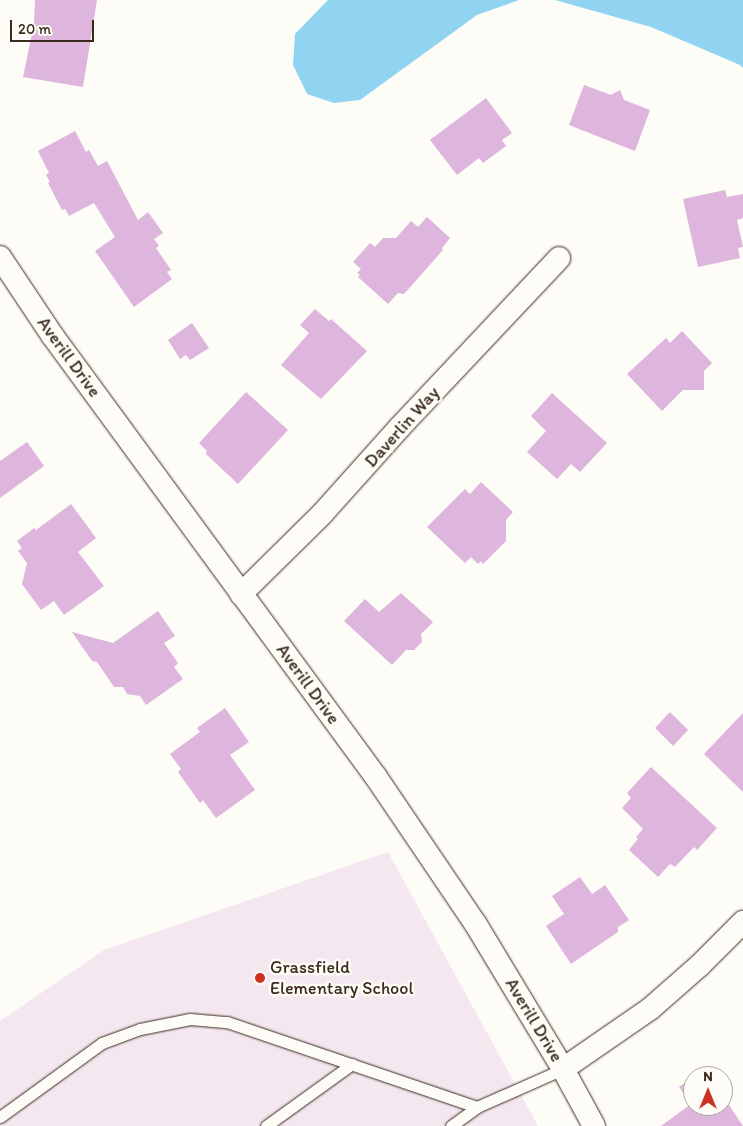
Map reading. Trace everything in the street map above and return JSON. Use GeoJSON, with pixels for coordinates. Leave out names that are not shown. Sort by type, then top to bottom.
{"type":"FeatureCollection","features":[{"type":"Feature","properties":{"kind":"street","name":"Averill Drive"},"geometry":{"type":"LineString","coordinates":[[0,257],[52,335],[376,777],[476,923],[563,1069],[594,1126]]}},
{"type":"Feature","properties":{"kind":"street","name":"Daverlin Way"},"geometry":{"type":"LineString","coordinates":[[241,594],[322,514],[400,427],[559,258]]}},
{"type":"Feature","properties":{"kind":"street"},"geometry":{"type":"LineString","coordinates":[[563,1069],[650,1009],[700,965],[743,922]]}},
{"type":"Feature","properties":{"kind":"lane"},"geometry":{"type":"LineString","coordinates":[[0,1117],[102,1043],[140,1029],[190,1019],[227,1022],[477,1107]]}},
{"type":"Feature","properties":{"kind":"lane"},"geometry":{"type":"LineString","coordinates":[[266,1126],[352,1064]]}},
{"type":"Feature","properties":{"kind":"lane"},"geometry":{"type":"LineString","coordinates":[[451,1126],[477,1107],[563,1069]]}},
{"type":"Feature","properties":{"kind":"shaded area","name":"Grassfield Elementary School"},"geometry":{"type":"Polygon","coordinates":[[[388,852],[538,1126],[0,1126],[0,1021],[104,950],[388,852]]]}},
{"type":"Feature","properties":{"kind":"water"},"geometry":{"type":"Polygon","coordinates":[[[328,0],[519,0],[477,15],[360,100],[334,103],[307,94],[293,65],[295,34],[328,0]]]}},
{"type":"Feature","properties":{"kind":"water"},"geometry":{"type":"Polygon","coordinates":[[[555,0],[743,0],[743,68],[740,65],[651,27],[555,0]]]}},
{"type":"Feature","properties":{"kind":"building"},"geometry":{"type":"Polygon","coordinates":[[[35,0],[97,0],[83,87],[23,77],[34,24],[35,0]]]}},
{"type":"Feature","properties":{"kind":"building"},"geometry":{"type":"Polygon","coordinates":[[[584,85],[611,95],[620,90],[624,100],[650,110],[635,151],[569,125],[584,85]]]}},
{"type":"Feature","properties":{"kind":"building"},"geometry":{"type":"Polygon","coordinates":[[[486,98],[512,133],[502,140],[506,146],[483,163],[479,158],[457,175],[430,140],[486,98]]]}},
{"type":"Feature","properties":{"kind":"building"},"geometry":{"type":"Polygon","coordinates":[[[75,131],[86,152],[89,150],[98,166],[107,161],[138,220],[148,212],[163,233],[154,239],[159,246],[156,248],[171,270],[167,272],[172,279],[134,307],[95,251],[115,237],[94,203],[69,216],[65,209],[62,210],[48,183],[50,182],[46,175],[49,173],[38,151],[75,131]]]}},
{"type":"Feature","properties":{"kind":"building"},"geometry":{"type":"Polygon","coordinates":[[[725,190],[727,197],[743,194],[743,218],[737,220],[743,247],[738,248],[740,258],[698,267],[683,199],[725,190]]]}},
{"type":"Feature","properties":{"kind":"building"},"geometry":{"type":"Polygon","coordinates":[[[427,217],[450,238],[442,248],[443,250],[404,294],[398,293],[388,304],[358,277],[360,275],[357,273],[361,269],[353,262],[370,243],[375,247],[383,238],[396,238],[411,221],[418,227],[427,217]]]}},
{"type":"Feature","properties":{"kind":"building"},"geometry":{"type":"Polygon","coordinates":[[[315,309],[329,321],[331,319],[367,351],[321,399],[281,365],[309,333],[300,325],[315,309]]]}},
{"type":"Feature","properties":{"kind":"building"},"geometry":{"type":"Polygon","coordinates":[[[192,323],[209,348],[190,360],[186,355],[180,359],[168,340],[192,323]]]}},
{"type":"Feature","properties":{"kind":"building"},"geometry":{"type":"Polygon","coordinates":[[[682,331],[712,363],[704,371],[704,390],[683,390],[662,411],[627,374],[666,338],[670,343],[682,331]]]}},
{"type":"Feature","properties":{"kind":"building"},"geometry":{"type":"Polygon","coordinates":[[[246,392],[288,430],[238,484],[206,454],[207,451],[199,443],[246,392]]]}},
{"type":"Feature","properties":{"kind":"building"},"geometry":{"type":"Polygon","coordinates":[[[552,393],[607,443],[580,472],[571,464],[557,479],[527,452],[546,431],[531,416],[552,393]]]}},
{"type":"Feature","properties":{"kind":"building"},"geometry":{"type":"Polygon","coordinates":[[[27,442],[44,466],[0,498],[0,461],[27,442]]]}},
{"type":"Feature","properties":{"kind":"building"},"geometry":{"type":"Polygon","coordinates":[[[481,482],[513,512],[506,520],[506,541],[483,564],[481,561],[478,564],[471,557],[465,563],[427,527],[465,489],[470,494],[481,482]]]}},
{"type":"Feature","properties":{"kind":"building"},"geometry":{"type":"Polygon","coordinates":[[[71,504],[96,538],[78,552],[104,586],[64,615],[54,601],[41,610],[22,584],[27,563],[18,551],[22,548],[17,541],[34,528],[36,530],[71,504]]]}},
{"type":"Feature","properties":{"kind":"building"},"geometry":{"type":"Polygon","coordinates":[[[401,593],[433,622],[421,634],[422,642],[414,650],[406,650],[392,665],[344,621],[365,599],[379,612],[401,593]]]}},
{"type":"Feature","properties":{"kind":"building"},"geometry":{"type":"Polygon","coordinates":[[[158,611],[175,636],[164,643],[178,663],[174,667],[183,679],[146,705],[140,696],[127,694],[123,687],[114,687],[97,662],[92,661],[72,632],[113,643],[158,611]]]}},
{"type":"Feature","properties":{"kind":"building"},"geometry":{"type":"Polygon","coordinates":[[[225,708],[249,742],[230,755],[255,790],[216,818],[203,800],[200,803],[178,772],[181,769],[170,754],[200,732],[197,728],[225,708]]]}},
{"type":"Feature","properties":{"kind":"building"},"geometry":{"type":"Polygon","coordinates":[[[670,712],[688,730],[673,746],[655,728],[670,712]]]}},
{"type":"Feature","properties":{"kind":"building"},"geometry":{"type":"Polygon","coordinates":[[[743,713],[743,792],[704,754],[743,713]]]}},
{"type":"Feature","properties":{"kind":"building"},"geometry":{"type":"Polygon","coordinates":[[[651,767],[717,828],[697,850],[694,847],[675,867],[670,864],[658,877],[629,850],[643,829],[622,808],[631,798],[627,793],[651,767]]]}},
{"type":"Feature","properties":{"kind":"building"},"geometry":{"type":"Polygon","coordinates":[[[580,877],[592,894],[605,885],[629,920],[618,927],[618,932],[571,964],[546,926],[564,914],[552,896],[580,877]]]}},
{"type":"Feature","properties":{"kind":"building"},"geometry":{"type":"Polygon","coordinates":[[[683,1084],[683,1093],[679,1087],[683,1084]]]}},
{"type":"Feature","properties":{"kind":"building"},"geometry":{"type":"Polygon","coordinates":[[[683,1110],[683,1116],[733,1116],[733,1111],[743,1126],[661,1126],[683,1110]]]}},
{"type":"Feature","properties":{"kind":"place","name":"Grassfield Elementary School"},"geometry":{"type":"Point","coordinates":[260,978]}}]}
